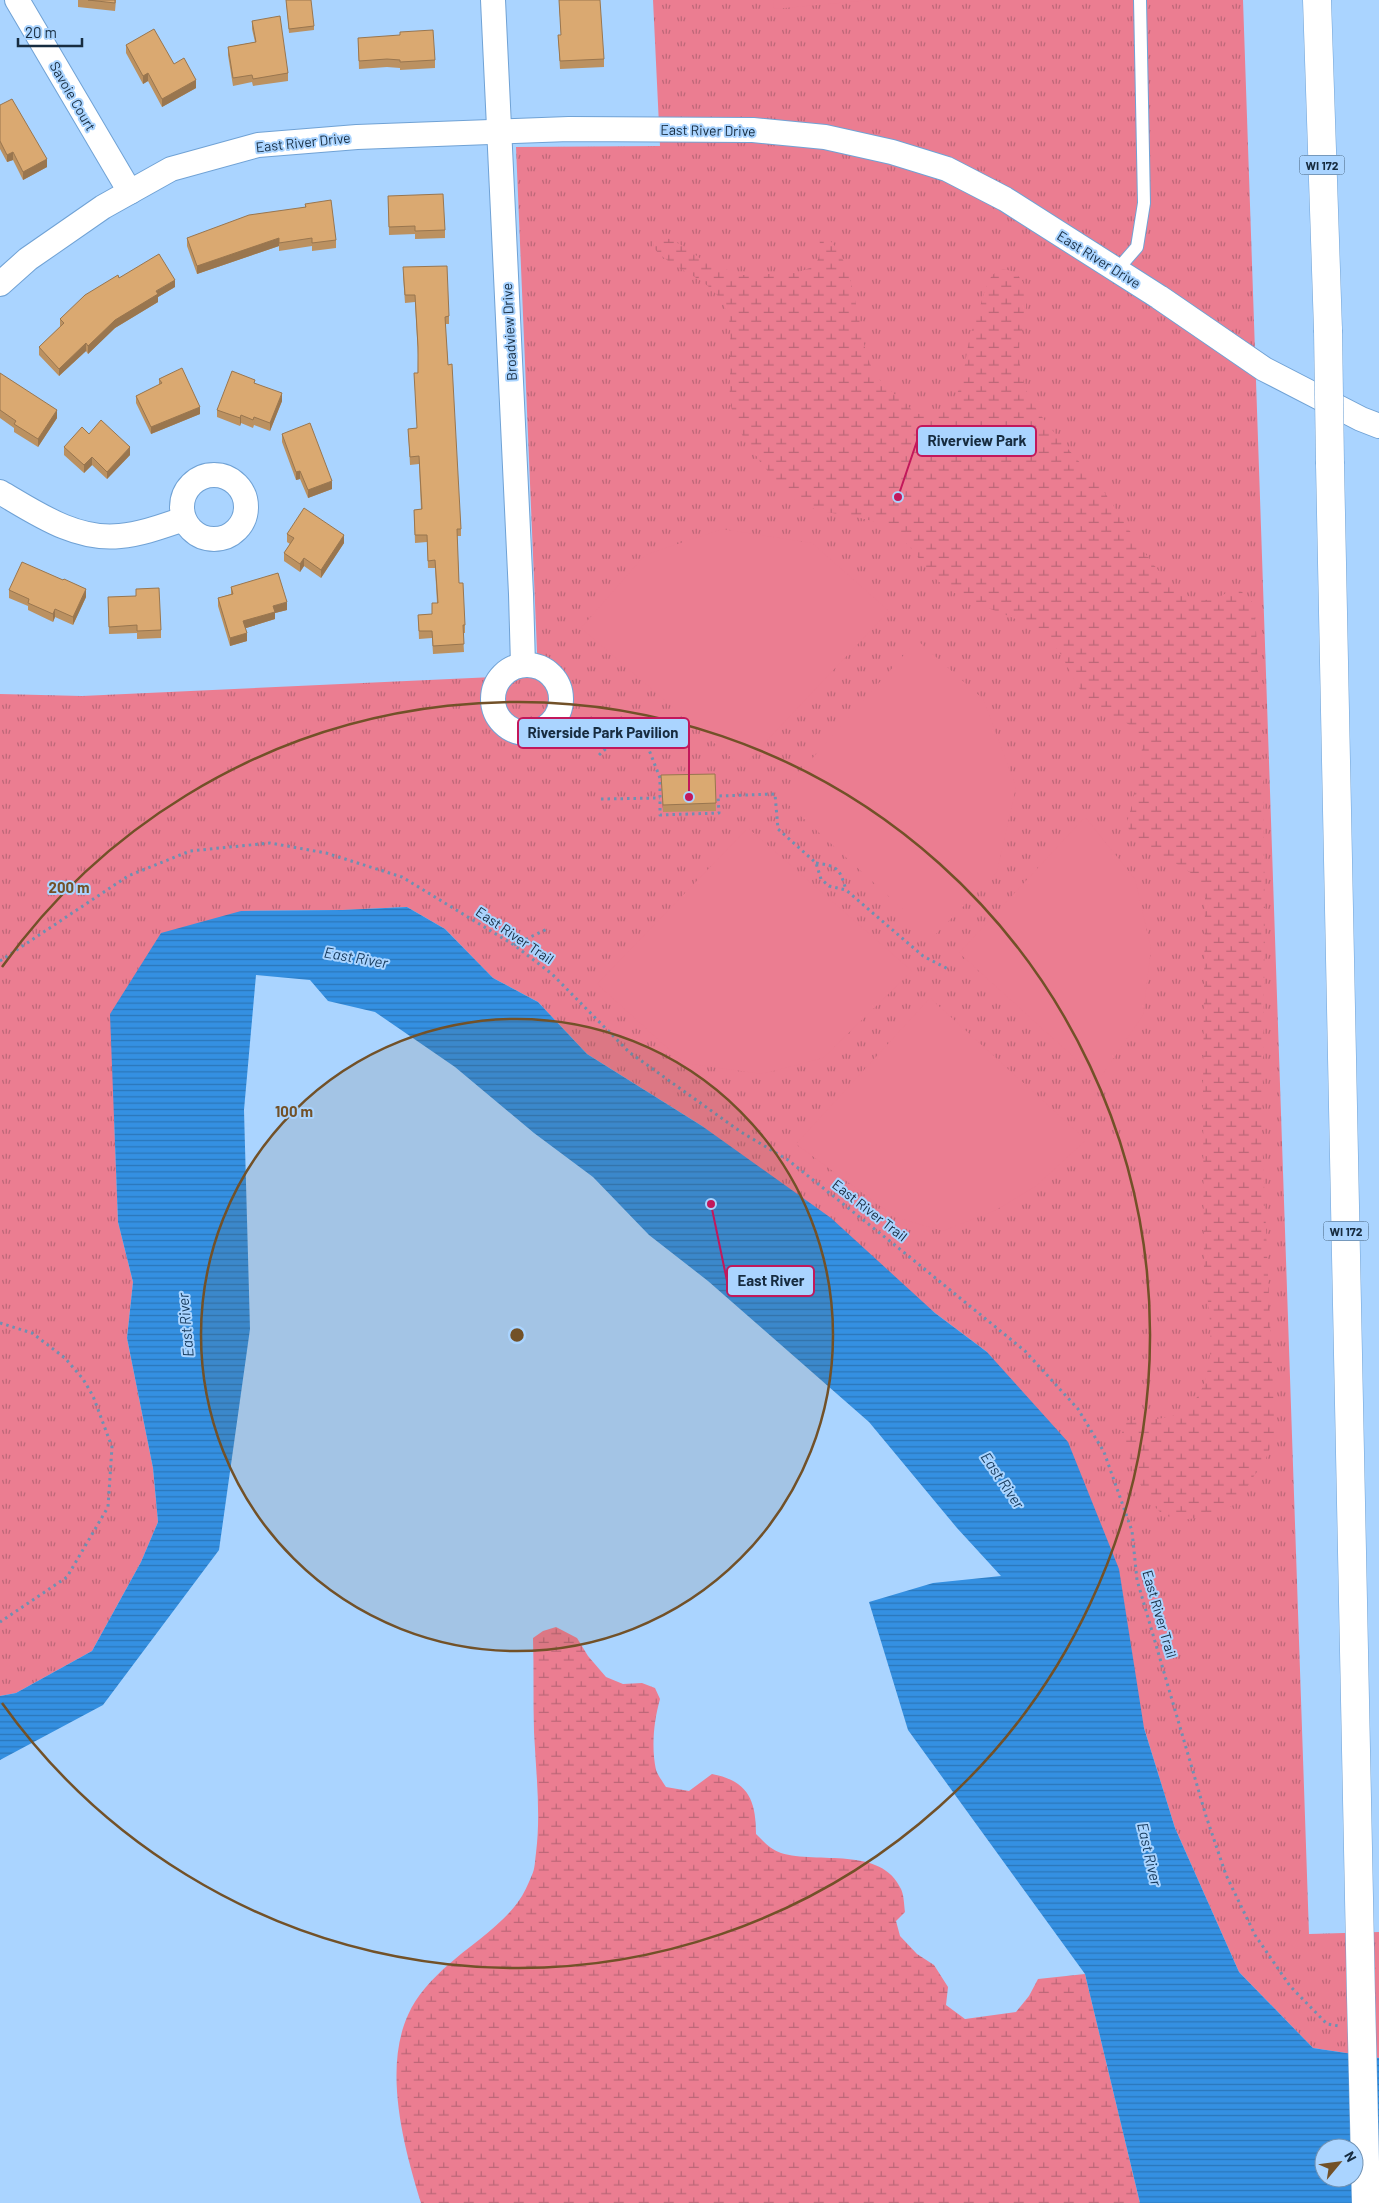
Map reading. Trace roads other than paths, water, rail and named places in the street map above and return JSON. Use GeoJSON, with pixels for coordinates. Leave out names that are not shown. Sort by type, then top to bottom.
{"type":"FeatureCollection","features":[{"type":"Feature","properties":{"kind":"highway","name":"WI 172"},"geometry":{"type":"LineString","coordinates":[[1317,0],[1328,330],[1366,2203]]}},
{"type":"Feature","properties":{"kind":"street","name":"Savoie Court"},"geometry":{"type":"LineString","coordinates":[[17,0],[130,192]]}},
{"type":"Feature","properties":{"kind":"street","name":"Broadview Drive"},"geometry":{"type":"LineString","coordinates":[[493,0],[523,665]]}},
{"type":"Feature","properties":{"kind":"street","name":"East River Drive"},"geometry":{"type":"LineString","coordinates":[[0,284],[28,258],[103,207],[171,169],[258,145],[357,137],[569,129],[753,130],[825,137],[892,152],[947,169],[996,195],[1117,270],[1264,369],[1360,419],[1379,426]]}},
{"type":"Feature","properties":{"kind":"street"},"geometry":{"type":"LineString","coordinates":[[0,492],[67,528],[93,536],[120,536],[156,528],[184,519]]}},
{"type":"Feature","properties":{"kind":"lane"},"geometry":{"type":"LineString","coordinates":[[1117,270],[1138,247],[1144,203],[1140,0]]}},
{"type":"Feature","properties":{"kind":"water"},"geometry":{"type":"Polygon","coordinates":[[[407,907],[445,929],[493,978],[538,1002],[587,1054],[702,1126],[831,1218],[935,1313],[987,1352],[1068,1442],[1119,1569],[1144,1728],[1175,1828],[1239,1972],[1313,2048],[1379,2058],[1379,2203],[1140,2203],[1085,1974],[908,1730],[869,1602],[933,1583],[1001,1576],[957,1528],[869,1422],[708,1281],[649,1235],[593,1177],[534,1133],[455,1067],[375,1012],[328,1001],[310,980],[256,975],[244,1110],[250,1329],[219,1550],[103,1705],[0,1760],[0,1696],[16,1693],[92,1651],[141,1562],[158,1522],[153,1468],[127,1338],[133,1282],[118,1222],[110,1014],[161,933],[241,911],[407,907]]]}},
{"type":"Feature","properties":{"kind":"place","name":"Riverview Park"},"geometry":{"type":"Point","coordinates":[898,497]}},
{"type":"Feature","properties":{"kind":"place","name":"Riverside Park Pavilion"},"geometry":{"type":"Point","coordinates":[689,797]}},
{"type":"Feature","properties":{"kind":"place","name":"East River"},"geometry":{"type":"Point","coordinates":[711,1204]}}]}
